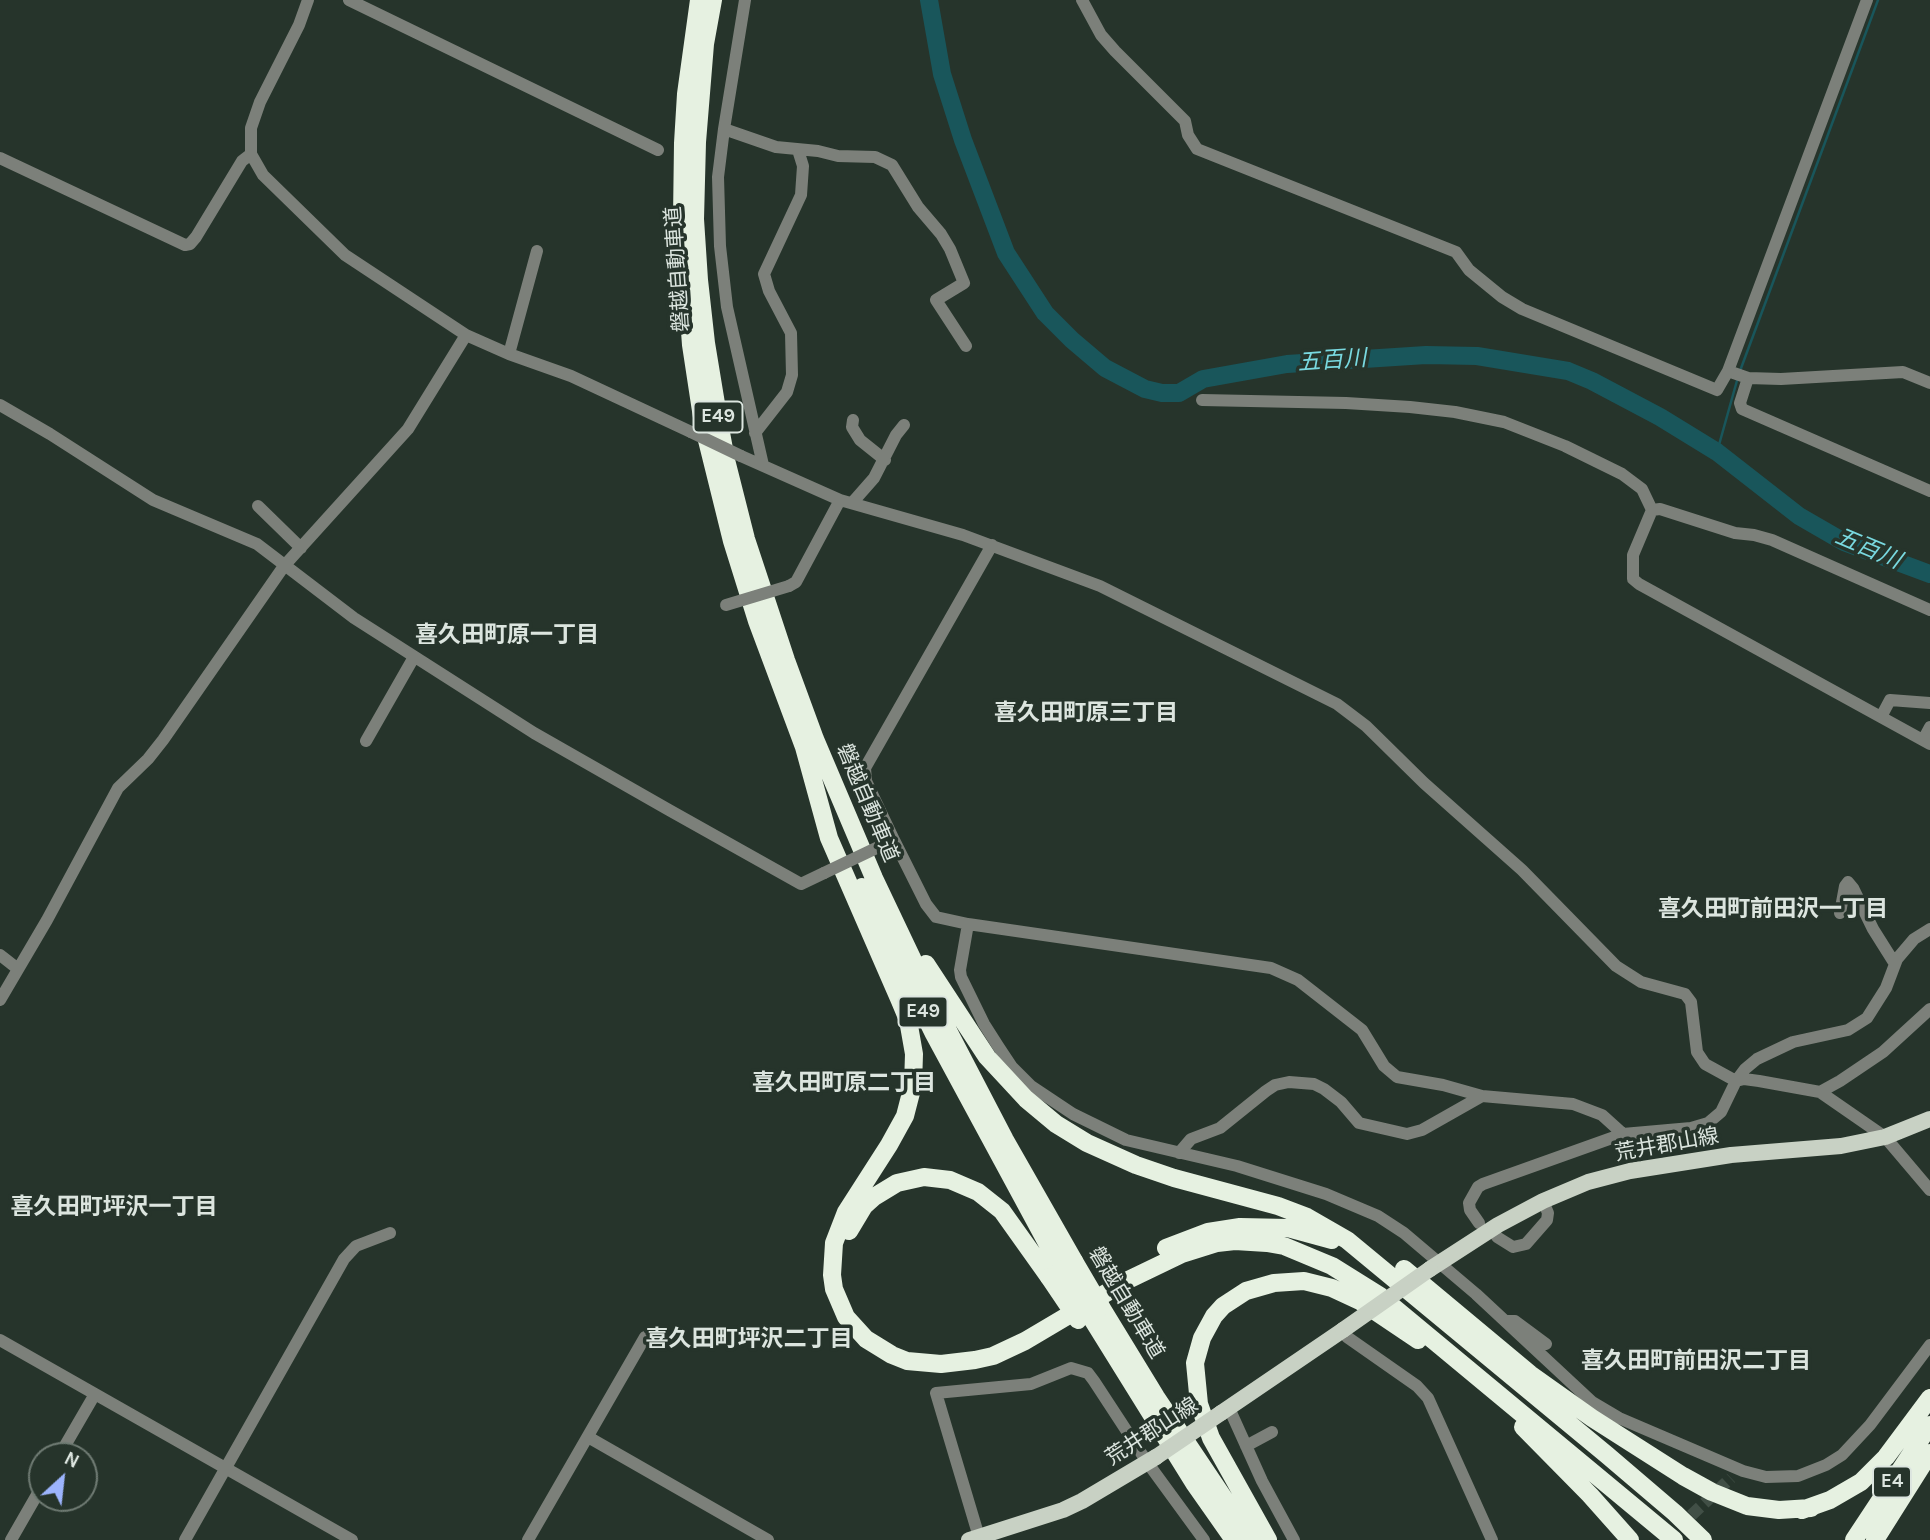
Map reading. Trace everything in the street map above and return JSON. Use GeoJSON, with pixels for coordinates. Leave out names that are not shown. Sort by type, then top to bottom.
{"type":"FeatureCollection","features":[{"type":"Feature","properties":{"kind":"highway","name":"磐越自動車道"},"geometry":{"type":"LineString","coordinates":[[699,0],[689,68],[683,143],[682,218],[691,345],[704,424],[732,541],[757,621],[804,747],[861,884],[934,1034],[1061,1269],[1089,1314],[1156,1396],[1252,1540]]}},
{"type":"Feature","properties":{"kind":"highway","name":"磐越自動車道"},"geometry":{"type":"LineString","coordinates":[[713,0],[700,94],[695,219],[706,343],[726,460],[746,539],[786,660],[874,878],[931,998],[1005,1140],[1061,1269]]}},
{"type":"Feature","properties":{"kind":"highway"},"geometry":{"type":"LineString","coordinates":[[804,747],[829,838],[908,1020],[914,1054],[913,1085],[905,1116],[890,1145],[846,1212],[834,1243],[832,1275],[837,1296],[846,1317],[866,1339],[892,1355],[924,1364],[957,1363],[993,1356],[1046,1330],[1140,1273],[1201,1247],[1234,1241],[1284,1246],[1332,1266],[1363,1284],[1403,1314],[1674,1540]]}},
{"type":"Feature","properties":{"kind":"highway"},"geometry":{"type":"LineString","coordinates":[[848,816],[924,961],[987,1057],[1026,1099],[1056,1124],[1096,1147],[1136,1165],[1174,1178],[1261,1200],[1292,1211],[1334,1232],[1377,1262],[1656,1496],[1703,1540]]}},
{"type":"Feature","properties":{"kind":"highway"},"geometry":{"type":"LineString","coordinates":[[1136,1165],[1170,1175],[1256,1189],[1295,1200],[1320,1211],[1371,1242],[1530,1374],[1591,1418],[1655,1458],[1712,1492],[1746,1506],[1779,1510],[1811,1508]]}},
{"type":"Feature","properties":{"kind":"highway"},"geometry":{"type":"LineString","coordinates":[[1234,1540],[1137,1410],[1089,1314],[1061,1269],[1002,1211],[978,1192],[957,1182],[937,1177],[910,1179],[897,1183],[874,1197],[855,1217],[849,1228],[843,1251],[842,1276],[845,1288],[862,1321],[872,1331],[898,1345],[937,1353],[965,1350],[1004,1338],[1029,1326],[1145,1257],[1186,1239],[1223,1229],[1264,1226],[1302,1231],[1332,1240],[1377,1262]]}},
{"type":"Feature","properties":{"kind":"highway"},"geometry":{"type":"LineString","coordinates":[[1140,1273],[1178,1259],[1213,1251],[1244,1250],[1276,1255],[1308,1265],[1353,1289],[1421,1342],[1621,1509],[1663,1540]]}},
{"type":"Feature","properties":{"kind":"highway"},"geometry":{"type":"LineString","coordinates":[[1268,1540],[1211,1438],[1199,1404],[1195,1363],[1202,1338],[1214,1316],[1223,1306],[1246,1291],[1274,1283],[1304,1281],[1332,1288],[1360,1301],[1421,1342]]}},
{"type":"Feature","properties":{"kind":"highway"},"geometry":{"type":"LineString","coordinates":[[1508,1373],[1626,1453],[1703,1497],[1725,1506],[1754,1512],[1783,1513],[1811,1508],[1847,1492],[1886,1457],[1930,1398]]}},
{"type":"Feature","properties":{"kind":"highway","name":"E4"},"geometry":{"type":"LineString","coordinates":[[1854,1540],[1930,1425]]}},
{"type":"Feature","properties":{"kind":"highway"},"geometry":{"type":"LineString","coordinates":[[1523,1427],[1630,1540]]}},
{"type":"Feature","properties":{"kind":"highway","name":"E4"},"geometry":{"type":"LineString","coordinates":[[1875,1540],[1930,1453]]}},
{"type":"Feature","properties":{"kind":"main road","name":"荒井郡山線"},"geometry":{"type":"LineString","coordinates":[[974,1539],[1063,1510],[1082,1501],[1225,1410],[1498,1225],[1543,1201],[1588,1182],[1630,1171],[1731,1155],[1841,1146],[1885,1137],[1930,1119]]}},
{"type":"Feature","properties":{"kind":"street"},"geometry":{"type":"LineString","coordinates":[[308,0],[306,10],[254,117],[250,137],[251,154],[269,182],[345,255],[466,335],[571,376],[846,502],[955,532],[1100,586],[1350,712],[1449,806],[1522,870],[1616,966],[1641,982],[1685,994],[1691,1002],[1700,1059],[1736,1081],[1752,1080],[1820,1092],[1885,1137],[1930,1190]]}},
{"type":"Feature","properties":{"kind":"street"},"geometry":{"type":"LineString","coordinates":[[349,0],[658,150]]}},
{"type":"Feature","properties":{"kind":"street"},"geometry":{"type":"LineString","coordinates":[[745,0],[718,177],[727,307],[763,465]]}},
{"type":"Feature","properties":{"kind":"street"},"geometry":{"type":"LineString","coordinates":[[1082,0],[1101,35],[1185,121],[1188,135],[1197,149],[1456,252],[1469,270],[1502,297],[1522,309],[1711,389],[1717,390],[1738,375],[1903,372],[1930,383]]}},
{"type":"Feature","properties":{"kind":"street"},"geometry":{"type":"LineString","coordinates":[[1867,0],[1738,375],[1740,404],[1742,409],[1930,491]]}},
{"type":"Feature","properties":{"kind":"street"},"geometry":{"type":"LineString","coordinates":[[724,129],[766,145],[838,156],[874,157],[888,162],[897,171],[918,207],[941,234],[964,283],[936,300],[966,346]]}},
{"type":"Feature","properties":{"kind":"street"},"geometry":{"type":"LineString","coordinates":[[755,433],[787,392],[792,375],[791,333],[769,291],[764,274],[802,195],[803,166],[799,150]]}},
{"type":"Feature","properties":{"kind":"street"},"geometry":{"type":"LineString","coordinates":[[0,158],[185,245],[190,244],[196,237],[242,161],[251,154]]}},
{"type":"Feature","properties":{"kind":"street"},"geometry":{"type":"LineString","coordinates":[[509,354],[537,251]]}},
{"type":"Feature","properties":{"kind":"street"},"geometry":{"type":"LineString","coordinates":[[0,1000],[47,920],[110,800],[163,740],[284,566],[408,429],[466,335]]}},
{"type":"Feature","properties":{"kind":"street"},"geometry":{"type":"LineString","coordinates":[[1202,400],[1346,403],[1455,412],[1504,422],[1565,446],[1622,474],[1642,489],[1652,510],[1633,555],[1633,579],[1927,742],[1930,727]]}},
{"type":"Feature","properties":{"kind":"street"},"geometry":{"type":"LineString","coordinates":[[0,405],[153,500],[251,541],[268,551],[354,618],[534,733],[801,884],[891,841]]}},
{"type":"Feature","properties":{"kind":"street"},"geometry":{"type":"LineString","coordinates":[[853,420],[852,427],[860,440],[885,460]]}},
{"type":"Feature","properties":{"kind":"street"},"geometry":{"type":"LineString","coordinates":[[724,606],[796,582],[846,502],[874,478],[904,425]]}},
{"type":"Feature","properties":{"kind":"street"},"geometry":{"type":"LineString","coordinates":[[258,506],[300,548]]}},
{"type":"Feature","properties":{"kind":"street"},"geometry":{"type":"LineString","coordinates":[[1652,510],[1660,509],[1735,533],[1772,540],[1930,610]]}},
{"type":"Feature","properties":{"kind":"street"},"geometry":{"type":"LineString","coordinates":[[992,545],[866,768],[866,781],[891,841],[930,912],[943,919],[968,924],[1271,968],[1298,980],[1348,1018],[1367,1036],[1384,1066],[1397,1077],[1443,1085],[1482,1096],[1573,1104],[1602,1115],[1623,1134]]}},
{"type":"Feature","properties":{"kind":"street"},"geometry":{"type":"LineString","coordinates":[[366,741],[414,657]]}},
{"type":"Feature","properties":{"kind":"street"},"geometry":{"type":"LineString","coordinates":[[1881,717],[1890,700],[1930,703]]}},
{"type":"Feature","properties":{"kind":"street"},"geometry":{"type":"LineString","coordinates":[[1840,913],[1845,884],[1849,883],[1895,964]]}},
{"type":"Feature","properties":{"kind":"street"},"geometry":{"type":"LineString","coordinates":[[968,924],[961,977],[984,1024],[1012,1067],[1031,1086],[1102,1130],[1126,1140],[1237,1166],[1357,1206],[1404,1233],[1435,1266],[1505,1321],[1592,1402],[1619,1418],[1743,1471],[1766,1477],[1798,1476],[1812,1472],[1842,1455],[1870,1424],[1930,1345]]}},
{"type":"Feature","properties":{"kind":"street"},"geometry":{"type":"LineString","coordinates":[[1479,1223],[1471,1214],[1469,1206],[1478,1187],[1623,1134],[1691,1128],[1708,1123],[1721,1112],[1736,1081],[1749,1064],[1793,1042],[1848,1030],[1867,1018],[1886,988],[1895,964],[1913,939],[1930,929]]}},
{"type":"Feature","properties":{"kind":"street"},"geometry":{"type":"LineString","coordinates":[[0,955],[18,969]]}},
{"type":"Feature","properties":{"kind":"street"},"geometry":{"type":"LineString","coordinates":[[1820,1092],[1883,1052],[1930,1009]]}},
{"type":"Feature","properties":{"kind":"street"},"geometry":{"type":"LineString","coordinates":[[1179,1153],[1191,1139],[1220,1128],[1275,1085],[1289,1082],[1314,1084],[1324,1089],[1341,1102],[1360,1123],[1408,1134],[1422,1130],[1482,1096]]}},
{"type":"Feature","properties":{"kind":"street"},"geometry":{"type":"LineString","coordinates":[[1497,1237],[1513,1247],[1526,1244],[1547,1220],[1548,1213],[1543,1201]]}},
{"type":"Feature","properties":{"kind":"street"},"geometry":{"type":"LineString","coordinates":[[185,1540],[344,1259],[356,1246],[390,1233]]}},
{"type":"Feature","properties":{"kind":"street"},"geometry":{"type":"LineString","coordinates":[[1505,1321],[1515,1321],[1546,1344]]}},
{"type":"Feature","properties":{"kind":"street"},"geometry":{"type":"LineString","coordinates":[[1343,1330],[1347,1337],[1403,1376],[1428,1398],[1492,1540]]}},
{"type":"Feature","properties":{"kind":"street"},"geometry":{"type":"LineString","coordinates":[[528,1540],[645,1337]]}},
{"type":"Feature","properties":{"kind":"street"},"geometry":{"type":"LineString","coordinates":[[0,1340],[352,1540]]}},
{"type":"Feature","properties":{"kind":"street"},"geometry":{"type":"LineString","coordinates":[[974,1539],[936,1393],[1031,1384],[1071,1368],[1088,1373],[1151,1459],[1204,1540]]}},
{"type":"Feature","properties":{"kind":"street"},"geometry":{"type":"LineString","coordinates":[[67,1442],[95,1394]]}},
{"type":"Feature","properties":{"kind":"street"},"geometry":{"type":"LineString","coordinates":[[1225,1410],[1294,1540]]}},
{"type":"Feature","properties":{"kind":"street"},"geometry":{"type":"LineString","coordinates":[[1246,1446],[1272,1432]]}},
{"type":"Feature","properties":{"kind":"street"},"geometry":{"type":"LineString","coordinates":[[588,1437],[768,1540]]}},
{"type":"Feature","properties":{"kind":"street"},"geometry":{"type":"LineString","coordinates":[[1731,1478],[1743,1471]]}},
{"type":"Feature","properties":{"kind":"street"},"geometry":{"type":"LineString","coordinates":[[11,1540],[28,1510]]}},
{"type":"Feature","properties":{"kind":"waterway","name":"五百川"},"geometry":{"type":"LineString","coordinates":[[929,0],[942,74],[963,140],[1006,253],[1045,313],[1105,368],[1145,389],[1162,393],[1179,393],[1203,379],[1287,364],[1426,355],[1477,356],[1568,371],[1660,417],[1717,452],[1799,516],[1844,542],[1930,574]]}},
{"type":"Feature","properties":{"kind":"waterway"},"geometry":{"type":"LineString","coordinates":[[1740,371],[1878,0]]}},
{"type":"Feature","properties":{"kind":"waterway"},"geometry":{"type":"LineString","coordinates":[[1717,452],[1738,377]]}},
{"type":"Feature","properties":{"kind":"tunnel"},"geometry":{"type":"LineString","coordinates":[[1665,1540],[1731,1478]]}},
{"type":"Feature","properties":{"kind":"district","name":"喜久田町原一丁目"},"geometry":{"type":"Point","coordinates":[507,635]}},
{"type":"Feature","properties":{"kind":"district","name":"喜久田町原三丁目"},"geometry":{"type":"Point","coordinates":[1086,713]}},
{"type":"Feature","properties":{"kind":"district","name":"喜久田町前田沢一丁目"},"geometry":{"type":"Point","coordinates":[1773,909]}},
{"type":"Feature","properties":{"kind":"district","name":"喜久田町原二丁目"},"geometry":{"type":"Point","coordinates":[844,1083]}},
{"type":"Feature","properties":{"kind":"district","name":"喜久田町坪沢一丁目"},"geometry":{"type":"Point","coordinates":[114,1207]}},
{"type":"Feature","properties":{"kind":"district","name":"喜久田町坪沢二丁目"},"geometry":{"type":"Point","coordinates":[749,1339]}},
{"type":"Feature","properties":{"kind":"district","name":"喜久田町前田沢二丁目"},"geometry":{"type":"Point","coordinates":[1696,1361]}}]}
